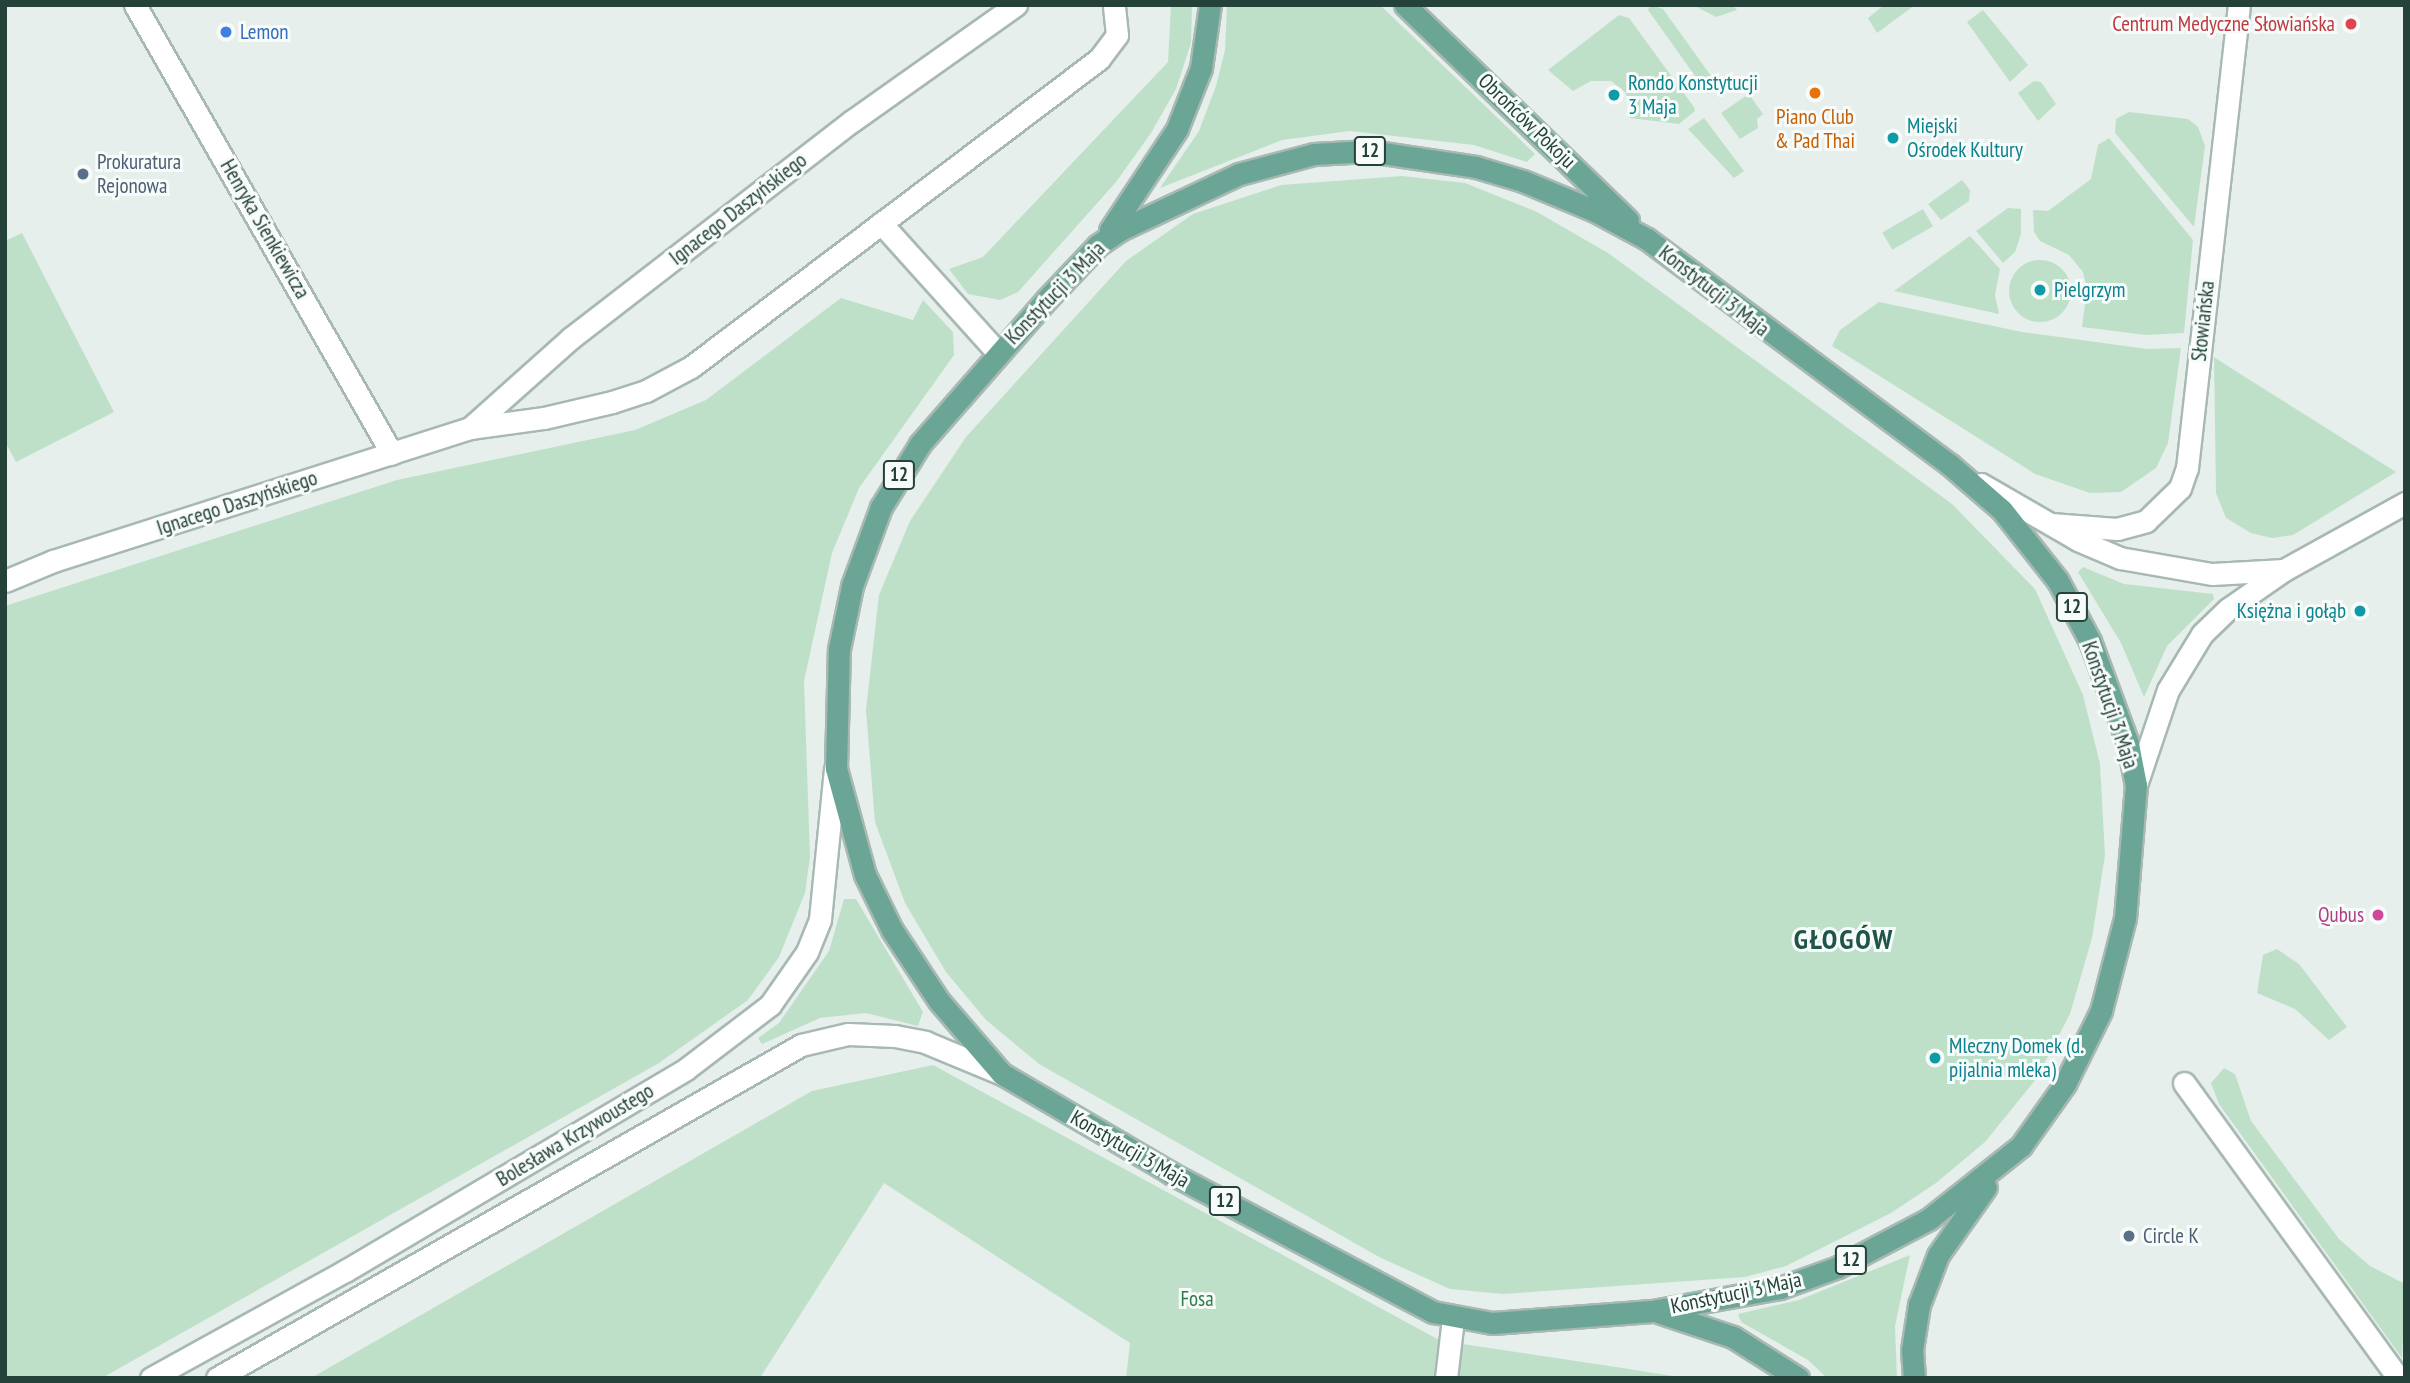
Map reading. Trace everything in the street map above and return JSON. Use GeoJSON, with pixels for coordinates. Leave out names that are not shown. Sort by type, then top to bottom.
{"type":"FeatureCollection","features":[{"type":"Feature","properties":{"kind":"main road","name":"12"},"geometry":{"type":"LineString","coordinates":[[1098,246],[1146,181],[1177,129],[1201,68],[1210,5]]}},
{"type":"Feature","properties":{"kind":"main road","name":"Obrońców Pokoju"},"geometry":{"type":"LineString","coordinates":[[1405,5],[1647,239]]}},
{"type":"Feature","properties":{"kind":"main road","name":"Konstytucji 3 Maja"},"geometry":{"type":"LineString","coordinates":[[1369,151],[1465,164],[1523,181],[1595,211],[1647,239],[1949,464],[2002,510],[2058,581],[2090,641],[2112,697],[2136,785],[2125,918],[2104,1004],[2065,1084],[2021,1146],[1929,1219],[1838,1267],[1780,1288],[1652,1311],[1492,1323],[1453,1318],[1409,1302],[1351,1271],[1002,1074],[961,1031],[892,930],[853,840],[836,768],[839,649],[864,550],[881,507],[907,463],[998,353],[1098,246],[1142,216],[1239,174],[1314,154],[1369,151]]}},
{"type":"Feature","properties":{"kind":"main road","name":"12"},"geometry":{"type":"LineString","coordinates":[[1914,1378],[1913,1330],[1938,1255],[1975,1200],[2021,1146]]}},
{"type":"Feature","properties":{"kind":"main road","name":"12"},"geometry":{"type":"LineString","coordinates":[[1652,1311],[1733,1337],[1798,1378]]}},
{"type":"Feature","properties":{"kind":"street","name":"Henryka Sienkiewicza"},"geometry":{"type":"LineString","coordinates":[[135,5],[392,454]]}},
{"type":"Feature","properties":{"kind":"street","name":"Ignacego Daszyńskiego"},"geometry":{"type":"LineString","coordinates":[[470,428],[571,338],[852,121],[1016,5]]}},
{"type":"Feature","properties":{"kind":"street","name":"Ignacego Daszyńskiego"},"geometry":{"type":"LineString","coordinates":[[5,581],[53,561],[470,428],[544,418],[646,391],[691,368],[1099,59],[1117,35],[1114,5]]}},
{"type":"Feature","properties":{"kind":"street","name":"Słowiańska"},"geometry":{"type":"LineString","coordinates":[[2047,524],[2117,529],[2146,521],[2180,488],[2187,468],[2239,5]]}},
{"type":"Feature","properties":{"kind":"street"},"geometry":{"type":"LineString","coordinates":[[881,223],[998,353]]}},
{"type":"Feature","properties":{"kind":"street"},"geometry":{"type":"LineString","coordinates":[[1949,464],[2047,524],[2120,558],[2149,566],[2212,574],[2284,570]]}},
{"type":"Feature","properties":{"kind":"street"},"geometry":{"type":"LineString","coordinates":[[2136,785],[2168,690],[2203,634],[2228,609],[2284,570],[2405,503]]}},
{"type":"Feature","properties":{"kind":"street","name":"Bolesława Krzywoustego"},"geometry":{"type":"LineString","coordinates":[[151,1378],[345,1271],[686,1069],[760,1014],[789,982],[820,919],[836,768]]}},
{"type":"Feature","properties":{"kind":"street","name":"Bolesława Krzywoustego"},"geometry":{"type":"LineString","coordinates":[[217,1378],[801,1045],[848,1034],[895,1036],[925,1042],[1002,1074]]}},
{"type":"Feature","properties":{"kind":"street"},"geometry":{"type":"LineString","coordinates":[[2184,1083],[2398,1378]]}},
{"type":"Feature","properties":{"kind":"street"},"geometry":{"type":"LineString","coordinates":[[1446,1378],[1453,1318]]}},
{"type":"Feature","properties":{"kind":"green space"},"geometry":{"type":"Polygon","coordinates":[[[1171,5],[1192,5],[1191,43],[1176,89],[1151,133],[1116,182],[1018,292],[1000,300],[968,294],[949,269],[983,257],[1168,62],[1171,5]]]}},
{"type":"Feature","properties":{"kind":"green space"},"geometry":{"type":"Polygon","coordinates":[[[1227,5],[1380,5],[1535,154],[1527,162],[1474,145],[1350,131],[1282,140],[1160,188],[1199,131],[1216,86],[1225,50],[1227,5]]]}},
{"type":"Feature","properties":{"kind":"green space"},"geometry":{"type":"Polygon","coordinates":[[[1650,5],[1663,9],[1719,87],[1708,94],[1648,10],[1650,5]]]}},
{"type":"Feature","properties":{"kind":"green space"},"geometry":{"type":"Polygon","coordinates":[[[1693,5],[1733,5],[1737,10],[1716,17],[1693,5]]]}},
{"type":"Feature","properties":{"kind":"green space"},"geometry":{"type":"Polygon","coordinates":[[[1884,5],[1915,5],[1877,33],[1868,18],[1884,5]]]}},
{"type":"Feature","properties":{"kind":"green space"},"geometry":{"type":"Polygon","coordinates":[[[1983,10],[2028,65],[2010,82],[1967,22],[1983,10]]]}},
{"type":"Feature","properties":{"kind":"green space"},"geometry":{"type":"Polygon","coordinates":[[[1619,15],[1629,18],[1694,107],[1695,111],[1679,124],[1630,118],[1626,93],[1611,81],[1591,81],[1573,91],[1548,70],[1619,15]]]}},
{"type":"Feature","properties":{"kind":"green space"},"geometry":{"type":"Polygon","coordinates":[[[2034,81],[2041,82],[2056,104],[2038,121],[2018,93],[2034,81]]]}},
{"type":"Feature","properties":{"kind":"green space"},"geometry":{"type":"Polygon","coordinates":[[[1749,94],[1763,114],[1757,119],[1758,128],[1740,139],[1721,113],[1749,94]]]}},
{"type":"Feature","properties":{"kind":"green space"},"geometry":{"type":"Polygon","coordinates":[[[2129,112],[2188,119],[2198,127],[2205,146],[2194,227],[2115,133],[2116,119],[2129,112]]]}},
{"type":"Feature","properties":{"kind":"green space"},"geometry":{"type":"Polygon","coordinates":[[[1704,118],[1744,171],[1734,178],[1688,129],[1704,118]]]}},
{"type":"Feature","properties":{"kind":"green space"},"geometry":{"type":"Polygon","coordinates":[[[2109,138],[2193,240],[2184,333],[2146,335],[2082,327],[2087,289],[2083,272],[2069,255],[2040,241],[2034,232],[2033,210],[2048,211],[2091,179],[2098,145],[2109,138]]]}},
{"type":"Feature","properties":{"kind":"green space"},"geometry":{"type":"Polygon","coordinates":[[[1402,176],[1465,183],[1537,212],[1608,253],[1952,504],[2035,589],[2083,695],[2100,764],[2105,855],[2092,938],[2070,1014],[2036,1079],[1985,1142],[1936,1183],[1891,1213],[1786,1266],[1745,1277],[1503,1294],[1450,1289],[1381,1258],[1039,1064],[986,1020],[946,972],[905,903],[875,822],[866,710],[879,595],[910,521],[966,437],[1126,261],[1193,214],[1281,185],[1402,176]]]}},
{"type":"Feature","properties":{"kind":"green space"},"geometry":{"type":"Polygon","coordinates":[[[1962,180],[1970,190],[1969,201],[1941,220],[1928,204],[1962,180]]]}},
{"type":"Feature","properties":{"kind":"green space"},"geometry":{"type":"Polygon","coordinates":[[[2008,208],[2021,209],[2021,234],[2015,252],[2003,263],[1976,231],[2008,208]]]}},
{"type":"Feature","properties":{"kind":"green space"},"geometry":{"type":"Polygon","coordinates":[[[1923,209],[1933,226],[1892,250],[1882,232],[1923,209]]]}},
{"type":"Feature","properties":{"kind":"green space"},"geometry":{"type":"Polygon","coordinates":[[[22,233],[114,412],[16,462],[5,442],[5,241],[22,233]]]}},
{"type":"Feature","properties":{"kind":"green space"},"geometry":{"type":"Polygon","coordinates":[[[1970,236],[2000,269],[1995,295],[1999,314],[1894,291],[1970,236]]]}},
{"type":"Feature","properties":{"kind":"green space"},"geometry":{"type":"Polygon","coordinates":[[[2040,260],[2052,262],[2062,269],[2069,279],[2069,303],[2062,313],[2052,320],[2040,322],[2028,320],[2018,313],[2011,303],[2009,291],[2011,279],[2018,269],[2028,262],[2040,260]]]}},
{"type":"Feature","properties":{"kind":"green space"},"geometry":{"type":"Polygon","coordinates":[[[841,298],[913,320],[923,300],[953,332],[954,355],[859,488],[832,553],[804,681],[810,857],[805,893],[779,957],[748,1000],[659,1063],[102,1378],[5,1378],[5,606],[397,480],[635,430],[706,400],[841,298]]]}},
{"type":"Feature","properties":{"kind":"green space"},"geometry":{"type":"Polygon","coordinates":[[[1879,302],[2022,332],[2147,349],[2181,348],[2168,443],[2156,468],[2121,492],[2090,493],[2035,474],[1832,346],[1840,330],[1879,302]]]}},
{"type":"Feature","properties":{"kind":"green space"},"geometry":{"type":"Polygon","coordinates":[[[2214,357],[2396,472],[2293,535],[2272,538],[2251,533],[2226,518],[2216,493],[2214,357]]]}},
{"type":"Feature","properties":{"kind":"green space"},"geometry":{"type":"Polygon","coordinates":[[[2083,567],[2124,584],[2213,594],[2214,599],[2167,646],[2144,697],[2121,643],[2078,572],[2083,567]]]}},
{"type":"Feature","properties":{"kind":"green space"},"geometry":{"type":"Polygon","coordinates":[[[844,899],[856,899],[923,1012],[918,1026],[866,1013],[820,1018],[762,1044],[758,1038],[779,1023],[829,951],[844,899]]]}},
{"type":"Feature","properties":{"kind":"green space"},"geometry":{"type":"Polygon","coordinates":[[[2277,949],[2299,964],[2347,1027],[2329,1040],[2295,1009],[2257,993],[2263,955],[2277,949]]]}},
{"type":"Feature","properties":{"kind":"green space","name":"Fosa"},"geometry":{"type":"Polygon","coordinates":[[[933,1065],[1441,1341],[1436,1378],[1126,1378],[1130,1343],[884,1183],[760,1378],[311,1378],[812,1091],[933,1065]]]}},
{"type":"Feature","properties":{"kind":"green space"},"geometry":{"type":"Polygon","coordinates":[[[2224,1068],[2235,1074],[2251,1121],[2339,1239],[2370,1266],[2405,1284],[2402,1358],[2219,1104],[2211,1083],[2224,1068]]]}},
{"type":"Feature","properties":{"kind":"green space"},"geometry":{"type":"Polygon","coordinates":[[[1910,1255],[1895,1326],[1897,1378],[1827,1378],[1808,1360],[1741,1322],[1738,1314],[1799,1300],[1910,1255]]]}},
{"type":"Feature","properties":{"kind":"green space"},"geometry":{"type":"Polygon","coordinates":[[[1462,1344],[1616,1367],[1685,1378],[1457,1378],[1462,1344]]]}},
{"type":"Feature","properties":{"kind":"place","name":"Centrum Medyczne Słowiańska"},"geometry":{"type":"Point","coordinates":[2351,24]}},
{"type":"Feature","properties":{"kind":"place","name":"Lemon"},"geometry":{"type":"Point","coordinates":[226,32]}},
{"type":"Feature","properties":{"kind":"place","name":"Piano Club & Pad Thai"},"geometry":{"type":"Point","coordinates":[1815,93]}},
{"type":"Feature","properties":{"kind":"place","name":"Rondo Konstytucji 3 Maja"},"geometry":{"type":"Point","coordinates":[1614,95]}},
{"type":"Feature","properties":{"kind":"place","name":"Miejski Ośrodek Kultury"},"geometry":{"type":"Point","coordinates":[1893,138]}},
{"type":"Feature","properties":{"kind":"place","name":"Prokuratura Rejonowa"},"geometry":{"type":"Point","coordinates":[83,174]}},
{"type":"Feature","properties":{"kind":"place","name":"Pielgrzym"},"geometry":{"type":"Point","coordinates":[2040,290]}},
{"type":"Feature","properties":{"kind":"place","name":"Księżna i gołąb"},"geometry":{"type":"Point","coordinates":[2360,611]}},
{"type":"Feature","properties":{"kind":"place","name":"Qubus"},"geometry":{"type":"Point","coordinates":[2378,915]}},
{"type":"Feature","properties":{"kind":"place","name":"Mleczny Domek (d. pijalnia mleka)"},"geometry":{"type":"Point","coordinates":[1935,1058]}},
{"type":"Feature","properties":{"kind":"place","name":"Circle K"},"geometry":{"type":"Point","coordinates":[2129,1236]}},
{"type":"Feature","properties":{"kind":"district","name":"GŁOGÓW"},"geometry":{"type":"Point","coordinates":[1844,939]}}]}
